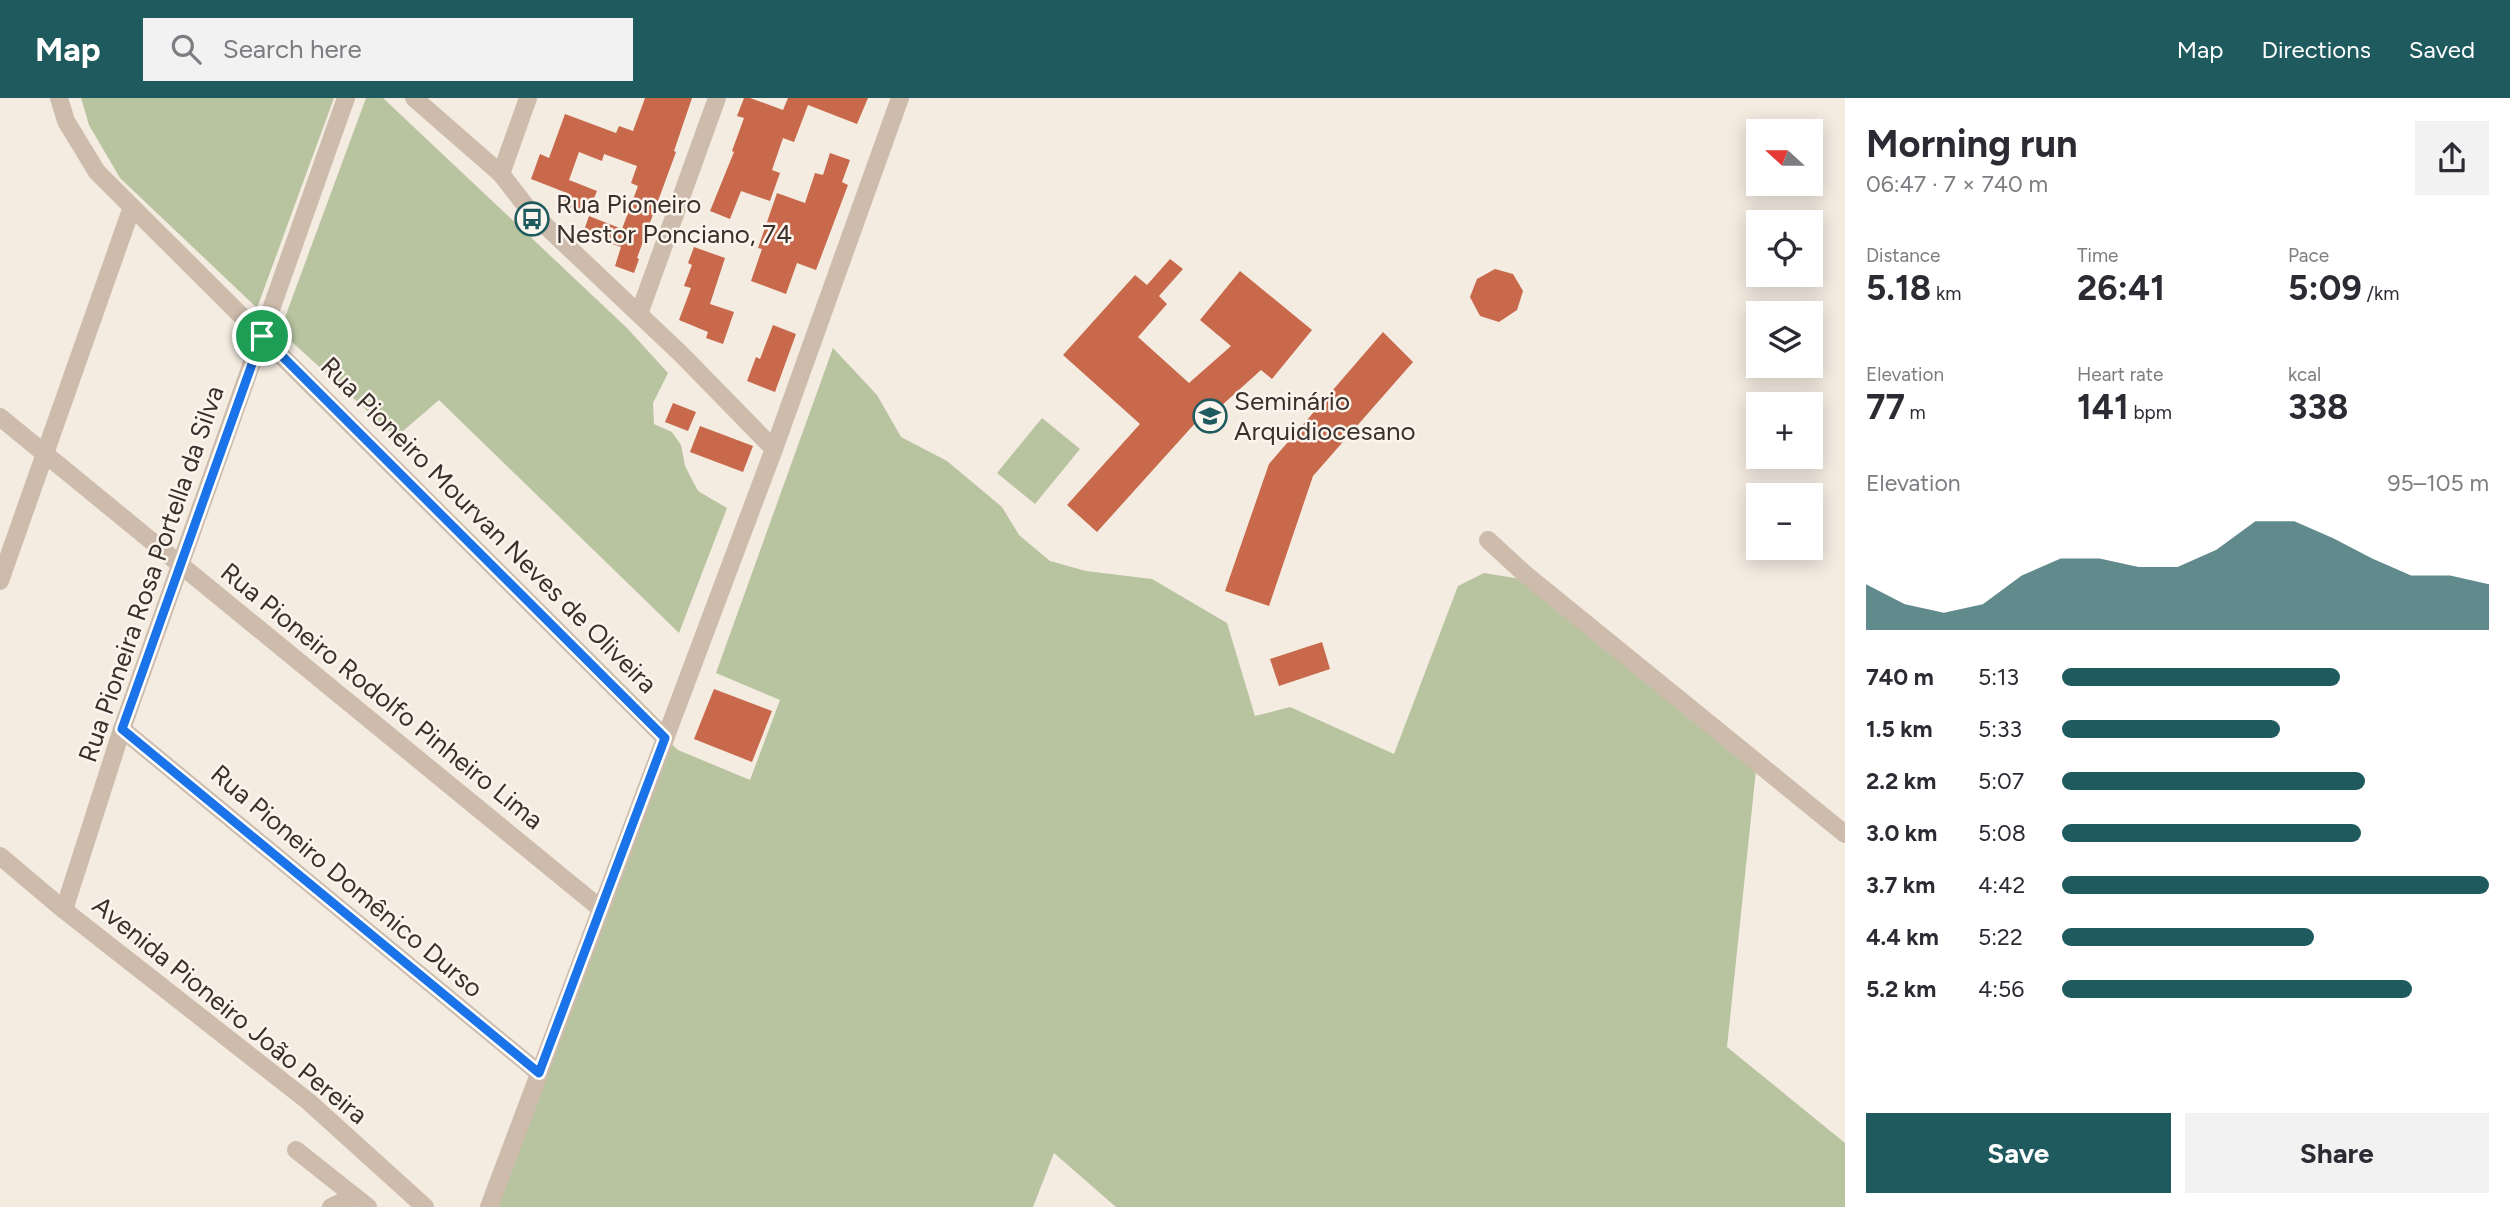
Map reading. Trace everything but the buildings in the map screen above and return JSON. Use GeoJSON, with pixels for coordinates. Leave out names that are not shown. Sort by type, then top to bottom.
{"type":"FeatureCollection","features":[{"type":"Feature","properties":{"kind":"street","name":"Rua Pioneiro Mourvan Neves de Oliveira"},"geometry":{"type":"LineString","coordinates":[[59,98],[66,121],[97,172],[665,738]]}},
{"type":"Feature","properties":{"kind":"street","name":"Rua Pioneira Rosa Portella da Silva"},"geometry":{"type":"LineString","coordinates":[[64,910],[122,729],[346,98]]}},
{"type":"Feature","properties":{"kind":"street"},"geometry":{"type":"LineString","coordinates":[[414,98],[500,174],[529,210],[639,314],[774,449]]}},
{"type":"Feature","properties":{"kind":"street"},"geometry":{"type":"LineString","coordinates":[[500,174],[528,98]]}},
{"type":"Feature","properties":{"kind":"street"},"geometry":{"type":"LineString","coordinates":[[639,314],[717,98]]}},
{"type":"Feature","properties":{"kind":"street"},"geometry":{"type":"LineString","coordinates":[[489,1207],[774,449],[900,98]]}},
{"type":"Feature","properties":{"kind":"street"},"geometry":{"type":"LineString","coordinates":[[0,581],[132,207]]}},
{"type":"Feature","properties":{"kind":"street","name":"Rua Pioneiro Rodolfo Pinheiro Lima"},"geometry":{"type":"LineString","coordinates":[[0,417],[601,909]]}},
{"type":"Feature","properties":{"kind":"street"},"geometry":{"type":"LineString","coordinates":[[1488,540],[1525,574],[1845,834]]}},
{"type":"Feature","properties":{"kind":"street","name":"Rua Pioneiro Domênico Durso"},"geometry":{"type":"LineString","coordinates":[[122,729],[539,1073]]}},
{"type":"Feature","properties":{"kind":"street","name":"Avenida Pioneiro João Pereira"},"geometry":{"type":"LineString","coordinates":[[0,856],[64,910],[309,1102],[425,1207]]}},
{"type":"Feature","properties":{"kind":"street"},"geometry":{"type":"LineString","coordinates":[[296,1150],[361,1202]]}},
{"type":"Feature","properties":{"kind":"street"},"geometry":{"type":"LineString","coordinates":[[331,1207],[361,1202]]}},
{"type":"Feature","properties":{"kind":"green space"},"geometry":{"type":"Polygon","coordinates":[[[81,98],[334,98],[257,308],[120,178],[89,125],[81,98]]]}},
{"type":"Feature","properties":{"kind":"green space"},"geometry":{"type":"Polygon","coordinates":[[[366,98],[383,98],[627,328],[668,373],[653,403],[654,424],[672,432],[681,445],[685,466],[698,491],[727,508],[679,633],[439,400],[396,437],[280,331],[366,98]]]}},
{"type":"Feature","properties":{"kind":"green space"},"geometry":{"type":"Polygon","coordinates":[[[833,348],[877,395],[901,437],[947,461],[1002,507],[1019,535],[1050,561],[1086,571],[1152,579],[1227,623],[1255,716],[1290,707],[1394,754],[1458,586],[1484,573],[1521,579],[1756,770],[1727,1047],[1845,1143],[1845,1207],[1116,1207],[1054,1153],[1033,1207],[487,1207],[665,738],[678,750],[750,780],[780,700],[716,673],[833,348]]]}},
{"type":"Feature","properties":{"kind":"green space"},"geometry":{"type":"Polygon","coordinates":[[[1042,418],[1080,449],[1035,504],[997,473],[1042,418]]]}},
{"type":"Feature","properties":{"kind":"place","name":"Rua Pioneiro Nestor Ponciano, 74"},"geometry":{"type":"Point","coordinates":[532,219]}},
{"type":"Feature","properties":{"kind":"place","name":"Seminário Arquidiocesano"},"geometry":{"type":"Point","coordinates":[1210,416]}},
{"type":"Feature","properties":{"kind":"route"},"geometry":{"type":"LineString","coordinates":[[262,336],[665,738],[539,1073],[122,729],[262,336]]}}]}
